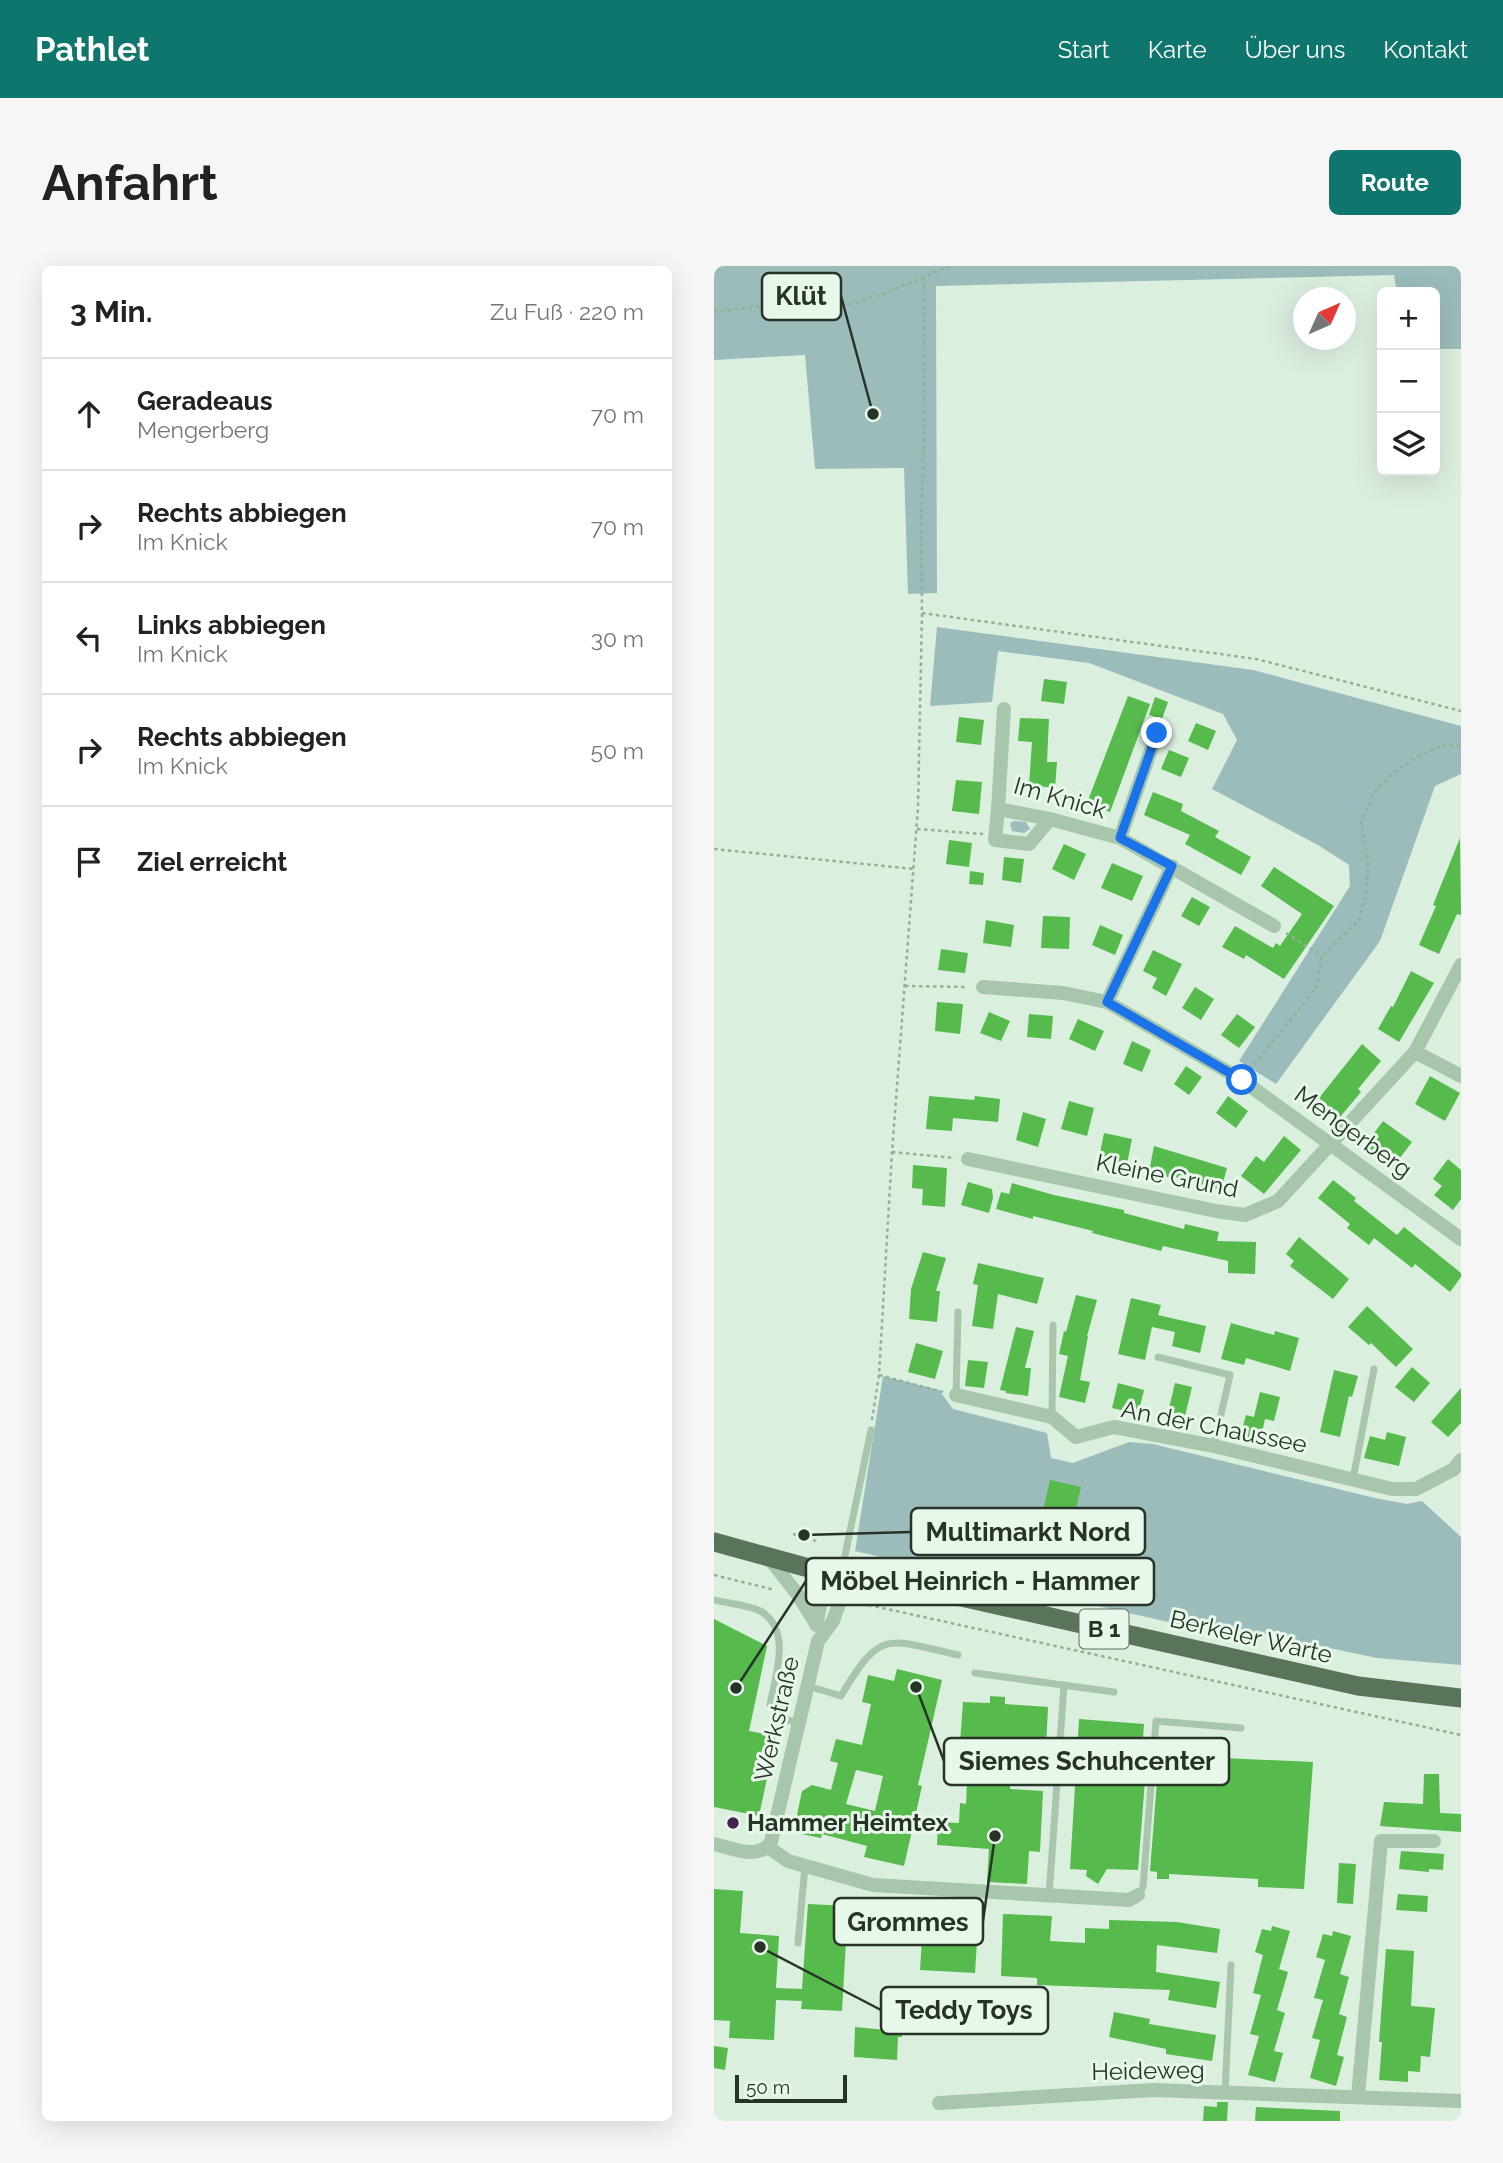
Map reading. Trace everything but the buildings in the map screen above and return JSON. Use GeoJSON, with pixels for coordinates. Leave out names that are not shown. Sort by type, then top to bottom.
{"type":"FeatureCollection","features":[{"type":"Feature","properties":{"kind":"main road","name":"Berkeler Warte"},"geometry":{"type":"LineString","coordinates":[[714,1542],[805,1567],[840,1570],[1358,1686],[1461,1698]]}},
{"type":"Feature","properties":{"kind":"main road","name":"Berkeler Warte"},"geometry":{"type":"LineString","coordinates":[[746,1549],[775,1546],[812,1555],[840,1570]]}},
{"type":"Feature","properties":{"kind":"street","name":"Im Knick"},"geometry":{"type":"LineString","coordinates":[[1004,709],[998,809],[1050,819],[1120,838],[1274,926]]}},
{"type":"Feature","properties":{"kind":"street","name":"Im Knick"},"geometry":{"type":"LineString","coordinates":[[1120,838],[1157,733]]}},
{"type":"Feature","properties":{"kind":"street"},"geometry":{"type":"LineString","coordinates":[[998,809],[995,840],[1029,844],[1050,819]]}},
{"type":"Feature","properties":{"kind":"street"},"geometry":{"type":"LineString","coordinates":[[1107,1002],[1172,866]]}},
{"type":"Feature","properties":{"kind":"street","name":"Kleine Grund"},"geometry":{"type":"LineString","coordinates":[[968,1159],[1245,1215],[1278,1201],[1415,1052],[1461,965]]}},
{"type":"Feature","properties":{"kind":"street","name":"Mengerberg"},"geometry":{"type":"LineString","coordinates":[[983,987],[1063,993],[1107,1002],[1242,1080],[1461,1239]]}},
{"type":"Feature","properties":{"kind":"street"},"geometry":{"type":"LineString","coordinates":[[1415,1052],[1461,1076]]}},
{"type":"Feature","properties":{"kind":"street","name":"An der Chaussee"},"geometry":{"type":"LineString","coordinates":[[956,1395],[1052,1417],[1076,1437],[1114,1427],[1214,1446],[1392,1489],[1416,1489],[1454,1469],[1461,1460]]}},
{"type":"Feature","properties":{"kind":"street"},"geometry":{"type":"LineString","coordinates":[[769,1558],[815,1622]]}},
{"type":"Feature","properties":{"kind":"street","name":"Werkstraße"},"geometry":{"type":"LineString","coordinates":[[818,1641],[833,1622],[841,1600],[840,1570]]}},
{"type":"Feature","properties":{"kind":"street","name":"Werkstraße"},"geometry":{"type":"LineString","coordinates":[[768,1847],[818,1641],[815,1622],[840,1570]]}},
{"type":"Feature","properties":{"kind":"street"},"geometry":{"type":"LineString","coordinates":[[1358,2096],[1381,1841],[1434,1841]]}},
{"type":"Feature","properties":{"kind":"street"},"geometry":{"type":"LineString","coordinates":[[714,1844],[753,1853],[768,1847],[788,1861],[873,1885],[1129,1900],[1138,1895]]}},
{"type":"Feature","properties":{"kind":"street","name":"Heideweg"},"geometry":{"type":"LineString","coordinates":[[939,2103],[1153,2090],[1461,2101]]}},
{"type":"Feature","properties":{"kind":"lane"},"geometry":{"type":"LineString","coordinates":[[956,1395],[958,1312]]}},
{"type":"Feature","properties":{"kind":"lane"},"geometry":{"type":"LineString","coordinates":[[1052,1417],[1054,1325]]}},
{"type":"Feature","properties":{"kind":"lane"},"geometry":{"type":"LineString","coordinates":[[1158,1357],[1230,1375],[1214,1446]]}},
{"type":"Feature","properties":{"kind":"lane"},"geometry":{"type":"LineString","coordinates":[[1353,1479],[1374,1369]]}},
{"type":"Feature","properties":{"kind":"lane"},"geometry":{"type":"LineString","coordinates":[[840,1570],[871,1430]]}},
{"type":"Feature","properties":{"kind":"lane"},"geometry":{"type":"LineString","coordinates":[[714,1600],[762,1611],[776,1629],[780,1648],[770,1704],[786,1720],[799,1722]]}},
{"type":"Feature","properties":{"kind":"lane"},"geometry":{"type":"LineString","coordinates":[[808,1685],[841,1696],[859,1665],[874,1648],[896,1641],[958,1655]]}},
{"type":"Feature","properties":{"kind":"lane"},"geometry":{"type":"LineString","coordinates":[[975,1673],[1114,1692]]}},
{"type":"Feature","properties":{"kind":"lane"},"geometry":{"type":"LineString","coordinates":[[1049,1896],[1064,1685]]}},
{"type":"Feature","properties":{"kind":"lane"},"geometry":{"type":"LineString","coordinates":[[1138,1895],[1143,1887],[1156,1721],[1241,1728]]}},
{"type":"Feature","properties":{"kind":"lane"},"geometry":{"type":"LineString","coordinates":[[798,1943],[805,1866]]}},
{"type":"Feature","properties":{"kind":"lane"},"geometry":{"type":"LineString","coordinates":[[1224,2092],[1231,1965]]}},
{"type":"Feature","properties":{"kind":"path"},"geometry":{"type":"LineString","coordinates":[[714,312],[787,303],[813,316],[883,294],[950,266]]}},
{"type":"Feature","properties":{"kind":"path"},"geometry":{"type":"LineString","coordinates":[[871,1430],[879,1375],[892,1152],[917,829],[922,614],[924,277]]}},
{"type":"Feature","properties":{"kind":"path"},"geometry":{"type":"LineString","coordinates":[[922,614],[1256,660],[1461,712]]}},
{"type":"Feature","properties":{"kind":"path"},"geometry":{"type":"LineString","coordinates":[[1242,1080],[1316,988],[1322,956],[1359,920],[1367,894],[1368,863],[1361,821],[1376,790],[1394,772],[1418,756],[1446,744],[1461,746]]}},
{"type":"Feature","properties":{"kind":"path"},"geometry":{"type":"LineString","coordinates":[[917,829],[996,835]]}},
{"type":"Feature","properties":{"kind":"path"},"geometry":{"type":"LineString","coordinates":[[714,849],[914,869]]}},
{"type":"Feature","properties":{"kind":"path"},"geometry":{"type":"LineString","coordinates":[[1274,926],[1322,956]]}},
{"type":"Feature","properties":{"kind":"path"},"geometry":{"type":"LineString","coordinates":[[905,986],[983,987]]}},
{"type":"Feature","properties":{"kind":"path"},"geometry":{"type":"LineString","coordinates":[[892,1152],[968,1159]]}},
{"type":"Feature","properties":{"kind":"path"},"geometry":{"type":"LineString","coordinates":[[879,1375],[956,1395]]}},
{"type":"Feature","properties":{"kind":"path"},"geometry":{"type":"LineString","coordinates":[[793,1534],[816,1541]]}},
{"type":"Feature","properties":{"kind":"path"},"geometry":{"type":"LineString","coordinates":[[714,1575],[775,1590],[791,1603],[798,1595]]}},
{"type":"Feature","properties":{"kind":"path"},"geometry":{"type":"LineString","coordinates":[[841,1600],[1461,1735]]}},
{"type":"Feature","properties":{"kind":"shaded area"},"geometry":{"type":"Polygon","coordinates":[[[714,266],[1461,266],[1461,349],[1440,349],[1440,287],[1396,287],[1394,275],[936,286],[937,593],[908,594],[904,468],[815,469],[805,355],[714,360],[714,266]]]}},
{"type":"Feature","properties":{"kind":"shaded area"},"geometry":{"type":"Polygon","coordinates":[[[937,627],[1253,670],[1461,726],[1461,774],[1435,786],[1380,941],[1276,1084],[1239,1061],[1350,886],[1349,865],[1318,845],[1212,789],[1237,740],[1223,714],[1089,663],[998,651],[992,702],[930,706],[937,627]]]}},
{"type":"Feature","properties":{"kind":"shaded area"},"geometry":{"type":"Polygon","coordinates":[[[1026,822],[1030,829],[1024,833],[1012,831],[1010,823],[1026,822]]]}},
{"type":"Feature","properties":{"kind":"shaded area"},"geometry":{"type":"Polygon","coordinates":[[[883,1376],[939,1390],[953,1409],[1047,1433],[1051,1458],[1073,1463],[1129,1442],[1153,1444],[1375,1498],[1407,1504],[1422,1501],[1461,1537],[1461,1665],[1377,1658],[1182,1617],[1186,1626],[855,1551],[883,1376]]]}},
{"type":"Feature","properties":{"kind":"place","name":"Klüt"},"geometry":{"type":"Point","coordinates":[873,414]}},
{"type":"Feature","properties":{"kind":"place","name":"Multimarkt Nord"},"geometry":{"type":"Point","coordinates":[804,1535]}},
{"type":"Feature","properties":{"kind":"place","name":"Siemes Schuhcenter"},"geometry":{"type":"Point","coordinates":[916,1687]}},
{"type":"Feature","properties":{"kind":"place","name":"Möbel Heinrich - Hammer"},"geometry":{"type":"Point","coordinates":[736,1688]}},
{"type":"Feature","properties":{"kind":"place","name":"Hammer Heimtex"},"geometry":{"type":"Point","coordinates":[733,1823]}},
{"type":"Feature","properties":{"kind":"place","name":"Grommes"},"geometry":{"type":"Point","coordinates":[995,1836]}},
{"type":"Feature","properties":{"kind":"place","name":"Teddy Toys"},"geometry":{"type":"Point","coordinates":[760,1947]}},
{"type":"Feature","properties":{"kind":"route"},"geometry":{"type":"LineString","coordinates":[[1157,733],[1120,838],[1172,866],[1107,1002],[1242,1080]]}}]}
